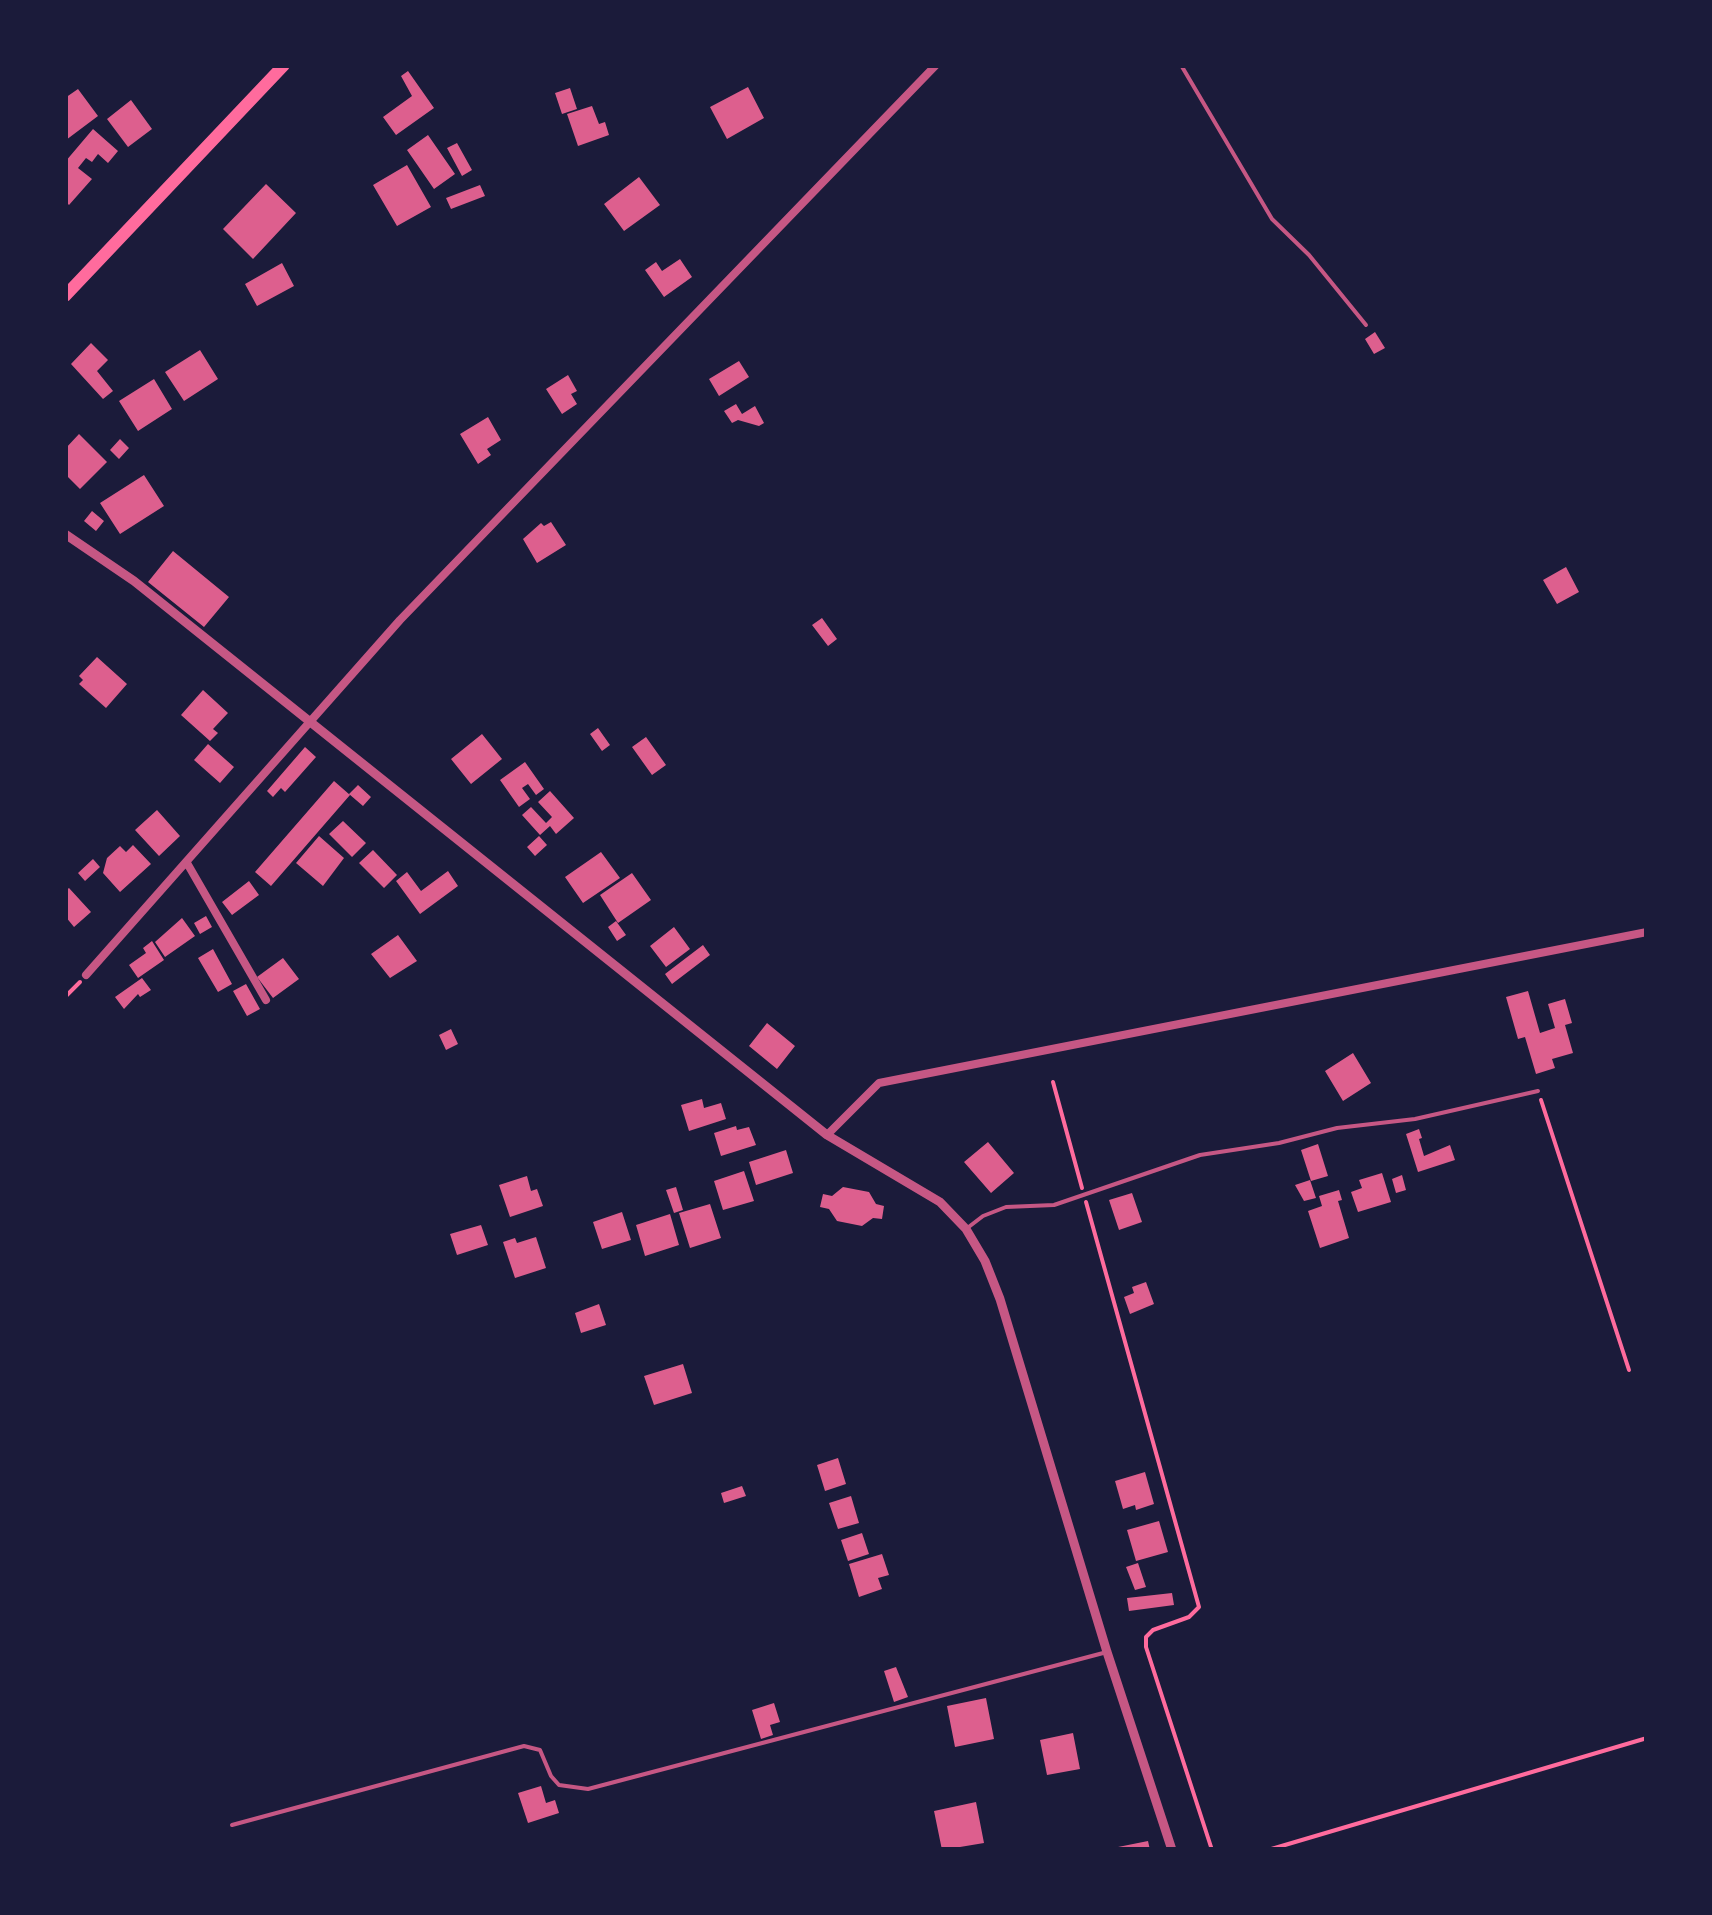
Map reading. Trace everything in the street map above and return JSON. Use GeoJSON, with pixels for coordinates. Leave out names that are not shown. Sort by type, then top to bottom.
{"type":"FeatureCollection","features":[{"type":"Feature","properties":{"kind":"highway"},"geometry":{"type":"LineString","coordinates":[[65,296],[284,65]]}},
{"type":"Feature","properties":{"kind":"street"},"geometry":{"type":"LineString","coordinates":[[86,976],[413,606],[936,65]]}},
{"type":"Feature","properties":{"kind":"street"},"geometry":{"type":"LineString","coordinates":[[65,534],[134,582],[312,722],[828,1135],[940,1202],[966,1229],[985,1261],[1000,1300],[1106,1652],[1172,1850]]}},
{"type":"Feature","properties":{"kind":"street"},"geometry":{"type":"LineString","coordinates":[[187,863],[266,1000]]}},
{"type":"Feature","properties":{"kind":"street"},"geometry":{"type":"LineString","coordinates":[[828,1135],[879,1083],[1647,932]]}},
{"type":"Feature","properties":{"kind":"lane"},"geometry":{"type":"LineString","coordinates":[[1180,65],[1272,219],[1309,255],[1366,325]]}},
{"type":"Feature","properties":{"kind":"lane"},"geometry":{"type":"LineString","coordinates":[[966,1229],[983,1216],[1006,1207],[1054,1205],[1200,1155],[1279,1143],[1337,1128],[1416,1120],[1538,1091]]}},
{"type":"Feature","properties":{"kind":"lane"},"geometry":{"type":"LineString","coordinates":[[232,1824],[524,1746],[540,1750],[559,1785],[588,1789],[1106,1652]]}},
{"type":"Feature","properties":{"kind":"path"},"geometry":{"type":"LineString","coordinates":[[65,997],[86,976]]}},
{"type":"Feature","properties":{"kind":"path"},"geometry":{"type":"LineString","coordinates":[[1053,1082],[1198,1606],[1188,1618],[1153,1630],[1146,1636],[1146,1647],[1212,1850]]}},
{"type":"Feature","properties":{"kind":"path"},"geometry":{"type":"LineString","coordinates":[[1538,1091],[1629,1370]]}},
{"type":"Feature","properties":{"kind":"path"},"geometry":{"type":"LineString","coordinates":[[1268,1850],[1647,1738]]}},
{"type":"Feature","properties":{"kind":"building"},"geometry":{"type":"Polygon","coordinates":[[[408,71],[434,108],[396,135],[383,117],[412,96],[401,76],[408,71]]]}},
{"type":"Feature","properties":{"kind":"building"},"geometry":{"type":"Polygon","coordinates":[[[748,87],[764,118],[727,139],[710,107],[748,87]]]}},
{"type":"Feature","properties":{"kind":"building"},"geometry":{"type":"Polygon","coordinates":[[[570,88],[577,109],[562,114],[555,93],[570,88]]]}},
{"type":"Feature","properties":{"kind":"building"},"geometry":{"type":"Polygon","coordinates":[[[78,89],[98,116],[66,140],[65,98],[78,89]]]}},
{"type":"Feature","properties":{"kind":"building"},"geometry":{"type":"Polygon","coordinates":[[[131,100],[152,129],[128,147],[107,119],[131,100]]]}},
{"type":"Feature","properties":{"kind":"building"},"geometry":{"type":"Polygon","coordinates":[[[592,106],[599,124],[605,122],[609,135],[578,146],[567,114],[592,106]]]}},
{"type":"Feature","properties":{"kind":"building"},"geometry":{"type":"Polygon","coordinates":[[[93,129],[118,151],[108,163],[98,154],[92,162],[86,158],[78,168],[92,179],[69,205],[65,201],[65,162],[93,129]]]}},
{"type":"Feature","properties":{"kind":"building"},"geometry":{"type":"Polygon","coordinates":[[[428,135],[455,174],[434,189],[407,150],[428,135]]]}},
{"type":"Feature","properties":{"kind":"building"},"geometry":{"type":"Polygon","coordinates":[[[457,143],[472,170],[462,176],[447,148],[457,143]]]}},
{"type":"Feature","properties":{"kind":"building"},"geometry":{"type":"Polygon","coordinates":[[[407,165],[431,207],[397,226],[373,185],[407,165]]]}},
{"type":"Feature","properties":{"kind":"building"},"geometry":{"type":"Polygon","coordinates":[[[639,177],[660,205],[624,231],[604,204],[639,177]]]}},
{"type":"Feature","properties":{"kind":"building"},"geometry":{"type":"Polygon","coordinates":[[[266,184],[296,213],[253,259],[223,229],[266,184]]]}},
{"type":"Feature","properties":{"kind":"building"},"geometry":{"type":"Polygon","coordinates":[[[480,185],[485,196],[451,209],[446,198],[480,185]]]}},
{"type":"Feature","properties":{"kind":"building"},"geometry":{"type":"Polygon","coordinates":[[[680,259],[692,277],[664,297],[645,270],[656,262],[662,271],[680,259]]]}},
{"type":"Feature","properties":{"kind":"building"},"geometry":{"type":"Polygon","coordinates":[[[282,263],[294,286],[257,306],[245,284],[282,263]]]}},
{"type":"Feature","properties":{"kind":"building"},"geometry":{"type":"Polygon","coordinates":[[[1375,332],[1385,348],[1374,354],[1365,339],[1375,332]]]}},
{"type":"Feature","properties":{"kind":"building"},"geometry":{"type":"Polygon","coordinates":[[[91,343],[108,360],[97,371],[113,391],[103,399],[71,364],[91,343]]]}},
{"type":"Feature","properties":{"kind":"building"},"geometry":{"type":"Polygon","coordinates":[[[200,350],[218,379],[184,401],[165,372],[200,350]]]}},
{"type":"Feature","properties":{"kind":"building"},"geometry":{"type":"Polygon","coordinates":[[[739,361],[749,377],[719,396],[709,379],[739,361]]]}},
{"type":"Feature","properties":{"kind":"building"},"geometry":{"type":"Polygon","coordinates":[[[568,375],[577,391],[571,394],[577,404],[562,414],[546,389],[568,375]]]}},
{"type":"Feature","properties":{"kind":"building"},"geometry":{"type":"Polygon","coordinates":[[[154,379],[172,409],[138,431],[119,401],[154,379]]]}},
{"type":"Feature","properties":{"kind":"building"},"geometry":{"type":"Polygon","coordinates":[[[736,404],[742,414],[755,406],[764,423],[732,423],[724,411],[736,404]]]}},
{"type":"Feature","properties":{"kind":"building"},"geometry":{"type":"Polygon","coordinates":[[[488,417],[501,440],[487,449],[491,455],[478,464],[460,434],[488,417]]]}},
{"type":"Feature","properties":{"kind":"building"},"geometry":{"type":"Polygon","coordinates":[[[79,434],[107,462],[80,489],[65,474],[65,449],[79,434]]]}},
{"type":"Feature","properties":{"kind":"building"},"geometry":{"type":"Polygon","coordinates":[[[120,439],[129,448],[119,459],[110,450],[120,439]]]}},
{"type":"Feature","properties":{"kind":"building"},"geometry":{"type":"Polygon","coordinates":[[[144,475],[164,506],[120,534],[100,503],[144,475]]]}},
{"type":"Feature","properties":{"kind":"building"},"geometry":{"type":"Polygon","coordinates":[[[92,511],[104,521],[96,531],[84,521],[92,511]]]}},
{"type":"Feature","properties":{"kind":"building"},"geometry":{"type":"Polygon","coordinates":[[[551,522],[566,545],[537,563],[523,539],[541,523],[544,526],[551,522]]]}},
{"type":"Feature","properties":{"kind":"building"},"geometry":{"type":"Polygon","coordinates":[[[173,551],[229,597],[204,627],[148,582],[173,551]]]}},
{"type":"Feature","properties":{"kind":"building"},"geometry":{"type":"Polygon","coordinates":[[[1566,567],[1579,592],[1557,604],[1543,580],[1566,567]]]}},
{"type":"Feature","properties":{"kind":"building"},"geometry":{"type":"Polygon","coordinates":[[[822,618],[837,639],[828,646],[812,625],[822,618]]]}},
{"type":"Feature","properties":{"kind":"building"},"geometry":{"type":"Polygon","coordinates":[[[97,657],[127,684],[106,708],[79,684],[83,680],[79,676],[97,657]]]}},
{"type":"Feature","properties":{"kind":"building"},"geometry":{"type":"Polygon","coordinates":[[[203,690],[228,713],[213,729],[218,733],[210,741],[181,715],[203,690]]]}},
{"type":"Feature","properties":{"kind":"building"},"geometry":{"type":"Polygon","coordinates":[[[598,728],[610,745],[602,751],[590,734],[598,728]]]}},
{"type":"Feature","properties":{"kind":"building"},"geometry":{"type":"Polygon","coordinates":[[[482,734],[502,759],[471,784],[451,759],[482,734]]]}},
{"type":"Feature","properties":{"kind":"building"},"geometry":{"type":"Polygon","coordinates":[[[646,737],[666,765],[652,775],[632,747],[646,737]]]}},
{"type":"Feature","properties":{"kind":"building"},"geometry":{"type":"Polygon","coordinates":[[[208,744],[234,767],[220,783],[194,760],[208,744]]]}},
{"type":"Feature","properties":{"kind":"building"},"geometry":{"type":"Polygon","coordinates":[[[305,747],[316,757],[285,792],[281,788],[273,797],[267,791],[305,747]]]}},
{"type":"Feature","properties":{"kind":"building"},"geometry":{"type":"Polygon","coordinates":[[[525,762],[544,789],[536,795],[528,784],[522,788],[530,799],[519,807],[500,780],[525,762]]]}},
{"type":"Feature","properties":{"kind":"building"},"geometry":{"type":"Polygon","coordinates":[[[334,781],[350,795],[271,886],[255,872],[334,781]]]}},
{"type":"Feature","properties":{"kind":"building"},"geometry":{"type":"Polygon","coordinates":[[[358,785],[371,797],[363,806],[349,794],[358,785]]]}},
{"type":"Feature","properties":{"kind":"building"},"geometry":{"type":"Polygon","coordinates":[[[550,791],[574,818],[556,834],[550,826],[540,835],[522,815],[531,807],[546,823],[552,817],[538,802],[550,791]]]}},
{"type":"Feature","properties":{"kind":"building"},"geometry":{"type":"Polygon","coordinates":[[[157,810],[180,836],[159,856],[135,830],[157,810]]]}},
{"type":"Feature","properties":{"kind":"building"},"geometry":{"type":"Polygon","coordinates":[[[343,821],[366,843],[352,857],[329,834],[343,821]]]}},
{"type":"Feature","properties":{"kind":"building"},"geometry":{"type":"Polygon","coordinates":[[[319,836],[344,858],[323,886],[296,863],[319,836]]]}},
{"type":"Feature","properties":{"kind":"building"},"geometry":{"type":"Polygon","coordinates":[[[539,836],[547,845],[535,856],[527,847],[539,836]]]}},
{"type":"Feature","properties":{"kind":"building"},"geometry":{"type":"Polygon","coordinates":[[[133,845],[151,864],[120,892],[103,873],[107,858],[120,846],[126,852],[133,845]]]}},
{"type":"Feature","properties":{"kind":"building"},"geometry":{"type":"Polygon","coordinates":[[[373,850],[397,875],[384,888],[359,863],[373,850]]]}},
{"type":"Feature","properties":{"kind":"building"},"geometry":{"type":"Polygon","coordinates":[[[601,852],[620,878],[583,903],[565,877],[601,852]]]}},
{"type":"Feature","properties":{"kind":"building"},"geometry":{"type":"Polygon","coordinates":[[[93,859],[100,867],[85,881],[78,873],[93,859]]]}},
{"type":"Feature","properties":{"kind":"building"},"geometry":{"type":"Polygon","coordinates":[[[448,871],[458,886],[420,914],[396,881],[407,872],[421,891],[448,871]]]}},
{"type":"Feature","properties":{"kind":"building"},"geometry":{"type":"Polygon","coordinates":[[[632,873],[651,900],[618,923],[600,895],[632,873]]]}},
{"type":"Feature","properties":{"kind":"building"},"geometry":{"type":"Polygon","coordinates":[[[249,881],[259,895],[232,915],[222,902],[249,881]]]}},
{"type":"Feature","properties":{"kind":"building"},"geometry":{"type":"Polygon","coordinates":[[[69,888],[91,912],[74,927],[65,916],[65,891],[69,888]]]}},
{"type":"Feature","properties":{"kind":"building"},"geometry":{"type":"Polygon","coordinates":[[[206,916],[212,927],[200,934],[194,923],[206,916]]]}},
{"type":"Feature","properties":{"kind":"building"},"geometry":{"type":"Polygon","coordinates":[[[182,918],[195,936],[165,957],[155,942],[182,918]]]}},
{"type":"Feature","properties":{"kind":"building"},"geometry":{"type":"Polygon","coordinates":[[[616,921],[626,935],[617,941],[608,927],[616,921]]]}},
{"type":"Feature","properties":{"kind":"building"},"geometry":{"type":"Polygon","coordinates":[[[674,927],[690,949],[666,967],[650,946],[674,927]]]}},
{"type":"Feature","properties":{"kind":"building"},"geometry":{"type":"Polygon","coordinates":[[[398,935],[417,961],[390,978],[371,954],[398,935]]]}},
{"type":"Feature","properties":{"kind":"building"},"geometry":{"type":"Polygon","coordinates":[[[152,941],[164,960],[138,978],[129,965],[146,953],[143,948],[152,941]]]}},
{"type":"Feature","properties":{"kind":"building"},"geometry":{"type":"Polygon","coordinates":[[[703,945],[710,955],[672,984],[665,974],[703,945]]]}},
{"type":"Feature","properties":{"kind":"building"},"geometry":{"type":"Polygon","coordinates":[[[213,949],[232,984],[218,992],[198,958],[213,949]]]}},
{"type":"Feature","properties":{"kind":"building"},"geometry":{"type":"Polygon","coordinates":[[[283,958],[299,979],[273,998],[257,977],[283,958]]]}},
{"type":"Feature","properties":{"kind":"building"},"geometry":{"type":"Polygon","coordinates":[[[142,978],[151,990],[140,997],[138,994],[124,1009],[115,997],[142,978]]]}},
{"type":"Feature","properties":{"kind":"building"},"geometry":{"type":"Polygon","coordinates":[[[246,984],[260,1009],[247,1016],[233,991],[246,984]]]}},
{"type":"Feature","properties":{"kind":"building"},"geometry":{"type":"Polygon","coordinates":[[[1528,991],[1540,1033],[1555,1028],[1548,1004],[1565,999],[1572,1023],[1565,1025],[1573,1053],[1552,1059],[1555,1068],[1536,1074],[1525,1037],[1518,1039],[1506,997],[1528,991]]]}},
{"type":"Feature","properties":{"kind":"building"},"geometry":{"type":"Polygon","coordinates":[[[767,1023],[795,1046],[777,1069],[749,1046],[767,1023]]]}},
{"type":"Feature","properties":{"kind":"building"},"geometry":{"type":"Polygon","coordinates":[[[451,1029],[458,1044],[446,1050],[439,1035],[451,1029]]]}},
{"type":"Feature","properties":{"kind":"building"},"geometry":{"type":"Polygon","coordinates":[[[1353,1053],[1371,1083],[1343,1101],[1325,1071],[1353,1053]]]}},
{"type":"Feature","properties":{"kind":"building"},"geometry":{"type":"Polygon","coordinates":[[[702,1099],[704,1108],[721,1103],[726,1119],[689,1131],[681,1105],[702,1099]]]}},
{"type":"Feature","properties":{"kind":"building"},"geometry":{"type":"Polygon","coordinates":[[[736,1126],[737,1130],[749,1127],[756,1145],[721,1156],[714,1133],[736,1126]]]}},
{"type":"Feature","properties":{"kind":"building"},"geometry":{"type":"Polygon","coordinates":[[[1419,1129],[1424,1156],[1450,1145],[1455,1160],[1418,1172],[1406,1134],[1419,1129]]]}},
{"type":"Feature","properties":{"kind":"building"},"geometry":{"type":"Polygon","coordinates":[[[988,1142],[1014,1173],[991,1193],[964,1162],[988,1142]]]}},
{"type":"Feature","properties":{"kind":"building"},"geometry":{"type":"Polygon","coordinates":[[[1318,1144],[1328,1176],[1311,1181],[1301,1150],[1318,1144]]]}},
{"type":"Feature","properties":{"kind":"building"},"geometry":{"type":"Polygon","coordinates":[[[786,1150],[793,1173],[756,1185],[749,1162],[786,1150]]]}},
{"type":"Feature","properties":{"kind":"building"},"geometry":{"type":"Polygon","coordinates":[[[744,1171],[754,1201],[723,1210],[714,1181],[744,1171]]]}},
{"type":"Feature","properties":{"kind":"building"},"geometry":{"type":"Polygon","coordinates":[[[1382,1173],[1391,1202],[1358,1212],[1351,1192],[1362,1188],[1359,1180],[1382,1173]]]}},
{"type":"Feature","properties":{"kind":"building"},"geometry":{"type":"Polygon","coordinates":[[[1402,1175],[1406,1190],[1396,1193],[1392,1179],[1402,1175]]]}},
{"type":"Feature","properties":{"kind":"building"},"geometry":{"type":"Polygon","coordinates":[[[527,1176],[531,1191],[537,1189],[543,1206],[510,1217],[499,1185],[527,1176]]]}},
{"type":"Feature","properties":{"kind":"building"},"geometry":{"type":"Polygon","coordinates":[[[1310,1180],[1316,1198],[1304,1201],[1295,1185],[1310,1180]]]}},
{"type":"Feature","properties":{"kind":"building"},"geometry":{"type":"Polygon","coordinates":[[[676,1187],[683,1210],[674,1213],[666,1190],[676,1187]]]}},
{"type":"Feature","properties":{"kind":"building"},"geometry":{"type":"Polygon","coordinates":[[[843,1187],[869,1192],[876,1204],[884,1206],[882,1219],[873,1218],[862,1226],[837,1221],[829,1209],[820,1207],[823,1194],[832,1196],[843,1187]]]}},
{"type":"Feature","properties":{"kind":"building"},"geometry":{"type":"Polygon","coordinates":[[[1339,1190],[1342,1200],[1338,1201],[1349,1238],[1320,1248],[1308,1211],[1322,1206],[1319,1196],[1339,1190]]]}},
{"type":"Feature","properties":{"kind":"building"},"geometry":{"type":"Polygon","coordinates":[[[1132,1193],[1142,1222],[1119,1230],[1109,1200],[1132,1193]]]}},
{"type":"Feature","properties":{"kind":"building"},"geometry":{"type":"Polygon","coordinates":[[[710,1204],[721,1238],[690,1248],[679,1213],[710,1204]]]}},
{"type":"Feature","properties":{"kind":"building"},"geometry":{"type":"Polygon","coordinates":[[[622,1212],[631,1240],[602,1249],[593,1222],[622,1212]]]}},
{"type":"Feature","properties":{"kind":"building"},"geometry":{"type":"Polygon","coordinates":[[[670,1214],[679,1245],[645,1256],[636,1225],[670,1214]]]}},
{"type":"Feature","properties":{"kind":"building"},"geometry":{"type":"Polygon","coordinates":[[[481,1225],[488,1245],[457,1255],[450,1234],[481,1225]]]}},
{"type":"Feature","properties":{"kind":"building"},"geometry":{"type":"Polygon","coordinates":[[[536,1237],[546,1268],[515,1278],[503,1242],[515,1238],[517,1243],[536,1237]]]}},
{"type":"Feature","properties":{"kind":"building"},"geometry":{"type":"Polygon","coordinates":[[[1146,1282],[1154,1304],[1130,1314],[1124,1297],[1134,1293],[1132,1287],[1146,1282]]]}},
{"type":"Feature","properties":{"kind":"building"},"geometry":{"type":"Polygon","coordinates":[[[599,1304],[606,1325],[581,1333],[575,1313],[599,1304]]]}},
{"type":"Feature","properties":{"kind":"building"},"geometry":{"type":"Polygon","coordinates":[[[683,1364],[692,1393],[654,1405],[644,1376],[683,1364]]]}},
{"type":"Feature","properties":{"kind":"building"},"geometry":{"type":"Polygon","coordinates":[[[838,1458],[846,1484],[825,1491],[817,1465],[838,1458]]]}},
{"type":"Feature","properties":{"kind":"building"},"geometry":{"type":"Polygon","coordinates":[[[1145,1472],[1154,1504],[1136,1510],[1135,1505],[1123,1509],[1115,1481],[1145,1472]]]}},
{"type":"Feature","properties":{"kind":"building"},"geometry":{"type":"Polygon","coordinates":[[[742,1486],[746,1496],[724,1503],[721,1493],[742,1486]]]}},
{"type":"Feature","properties":{"kind":"building"},"geometry":{"type":"Polygon","coordinates":[[[851,1496],[859,1523],[838,1529],[829,1503],[851,1496]]]}},
{"type":"Feature","properties":{"kind":"building"},"geometry":{"type":"Polygon","coordinates":[[[1159,1521],[1168,1552],[1136,1561],[1127,1530],[1159,1521]]]}},
{"type":"Feature","properties":{"kind":"building"},"geometry":{"type":"Polygon","coordinates":[[[862,1533],[869,1554],[848,1561],[841,1540],[862,1533]]]}},
{"type":"Feature","properties":{"kind":"building"},"geometry":{"type":"Polygon","coordinates":[[[882,1554],[889,1575],[878,1578],[882,1589],[859,1597],[849,1564],[882,1554]]]}},
{"type":"Feature","properties":{"kind":"building"},"geometry":{"type":"Polygon","coordinates":[[[1138,1563],[1146,1587],[1135,1590],[1126,1567],[1138,1563]]]}},
{"type":"Feature","properties":{"kind":"building"},"geometry":{"type":"Polygon","coordinates":[[[1172,1593],[1174,1605],[1129,1611],[1127,1598],[1172,1593]]]}},
{"type":"Feature","properties":{"kind":"building"},"geometry":{"type":"Polygon","coordinates":[[[896,1667],[908,1697],[894,1702],[884,1671],[896,1667]]]}},
{"type":"Feature","properties":{"kind":"building"},"geometry":{"type":"Polygon","coordinates":[[[986,1698],[994,1739],[955,1747],[947,1706],[986,1698]]]}},
{"type":"Feature","properties":{"kind":"building"},"geometry":{"type":"Polygon","coordinates":[[[774,1703],[780,1722],[770,1725],[773,1735],[761,1739],[752,1710],[774,1703]]]}},
{"type":"Feature","properties":{"kind":"building"},"geometry":{"type":"Polygon","coordinates":[[[1073,1733],[1080,1769],[1047,1775],[1040,1740],[1073,1733]]]}},
{"type":"Feature","properties":{"kind":"building"},"geometry":{"type":"Polygon","coordinates":[[[541,1786],[546,1803],[555,1800],[559,1813],[528,1823],[518,1793],[541,1786]]]}},
{"type":"Feature","properties":{"kind":"building"},"geometry":{"type":"Polygon","coordinates":[[[976,1802],[984,1843],[942,1850],[934,1811],[976,1802]]]}},
{"type":"Feature","properties":{"kind":"building"},"geometry":{"type":"Polygon","coordinates":[[[1148,1841],[1150,1850],[1113,1848],[1148,1841]]]}}]}
